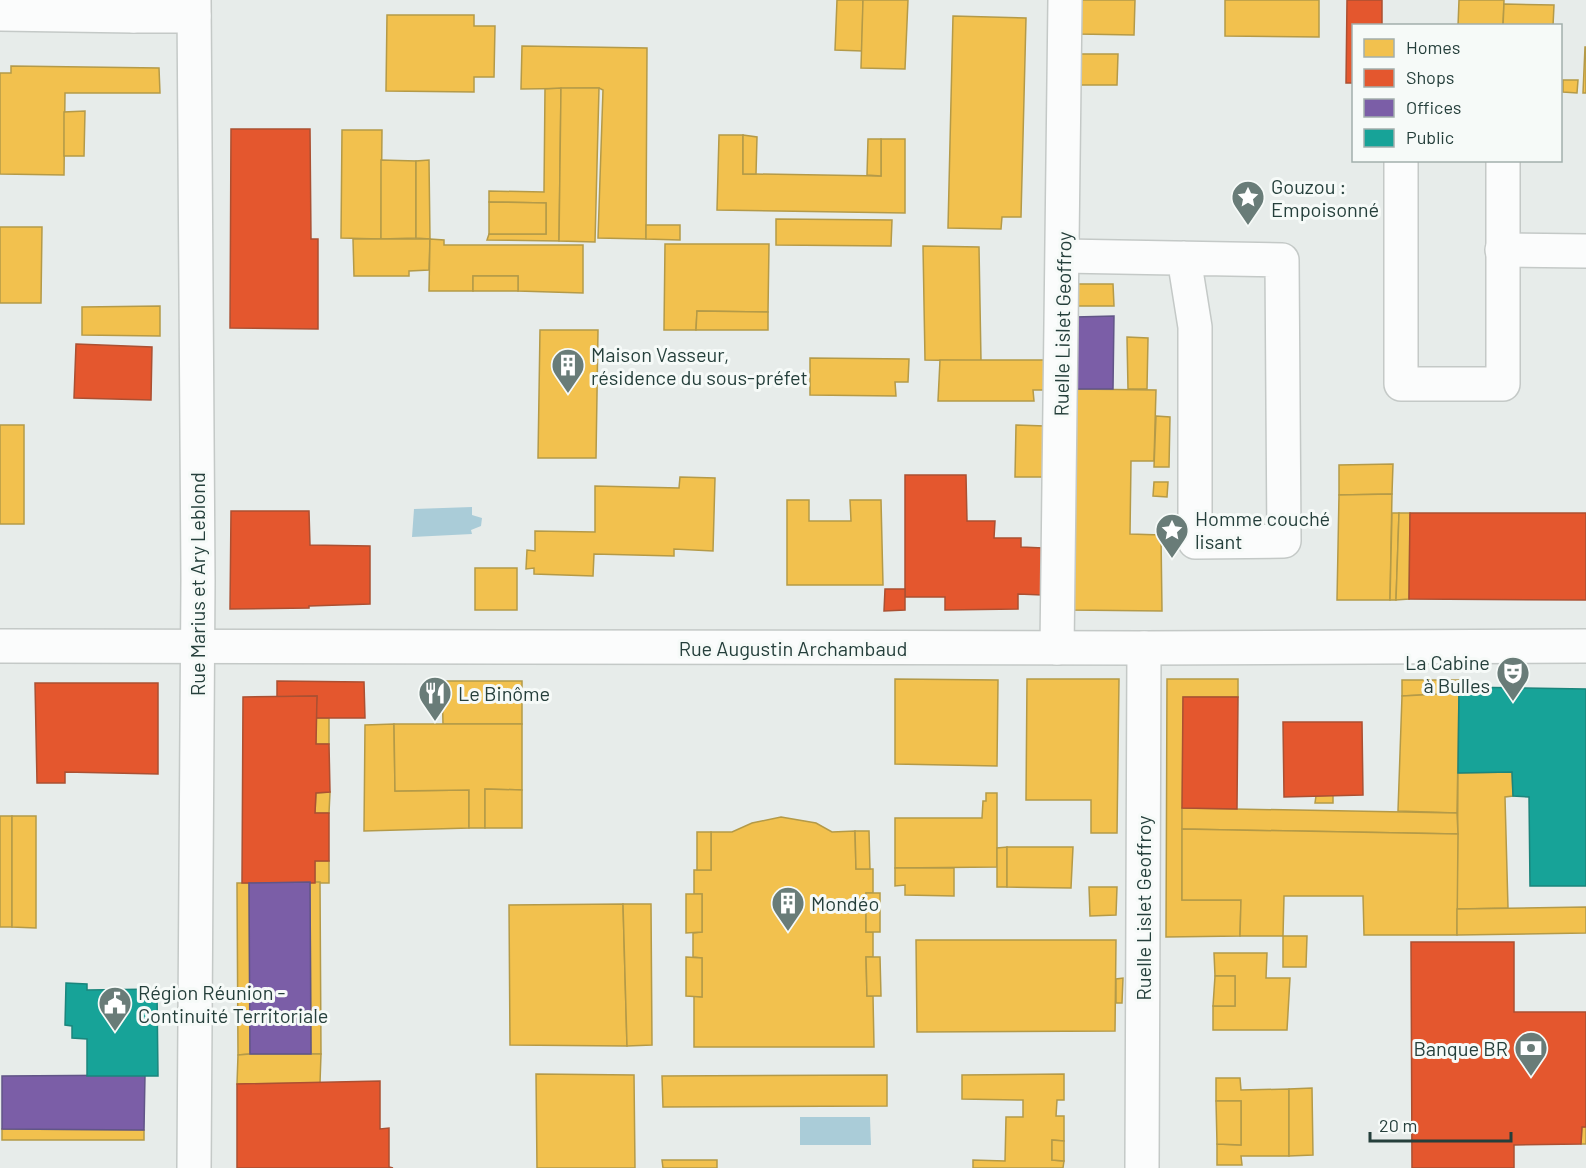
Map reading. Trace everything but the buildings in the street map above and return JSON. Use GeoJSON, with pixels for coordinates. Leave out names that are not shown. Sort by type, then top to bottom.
{"type":"FeatureCollection","features":[{"type":"Feature","properties":{"kind":"street","name":"Ruelle Lislet Geoffroy"},"geometry":{"type":"LineString","coordinates":[[1058,648],[1065,0]]}},
{"type":"Feature","properties":{"kind":"street"},"geometry":{"type":"LineString","coordinates":[[0,14],[134,8],[194,8]]}},
{"type":"Feature","properties":{"kind":"street","name":"Rue Marius et Ary Leblond"},"geometry":{"type":"LineString","coordinates":[[194,8],[197,647],[194,1168]]}},
{"type":"Feature","properties":{"kind":"street"},"geometry":{"type":"LineString","coordinates":[[1401,162],[1401,384],[1503,384],[1503,162]]}},
{"type":"Feature","properties":{"kind":"street"},"geometry":{"type":"LineString","coordinates":[[1502,250],[1586,250]]}},
{"type":"Feature","properties":{"kind":"street"},"geometry":{"type":"LineString","coordinates":[[1063,256],[1184,258],[1282,260],[1284,541],[1195,542],[1195,327],[1184,258]]}},
{"type":"Feature","properties":{"kind":"street","name":"Rue Augustin Archambaud"},"geometry":{"type":"LineString","coordinates":[[0,646],[1058,648],[1586,646]]}},
{"type":"Feature","properties":{"kind":"street","name":"Ruelle Lislet Geoffroy"},"geometry":{"type":"LineString","coordinates":[[1142,1168],[1144,648]]}},
{"type":"Feature","properties":{"kind":"water"},"geometry":{"type":"Polygon","coordinates":[[[472,507],[472,515],[482,518],[481,526],[471,530],[472,534],[412,537],[414,509],[472,507]]]}},
{"type":"Feature","properties":{"kind":"water"},"geometry":{"type":"Polygon","coordinates":[[[800,1117],[870,1117],[871,1145],[800,1145],[800,1117]]]}},
{"type":"Feature","properties":{"kind":"place","name":"Gouzou : Empoisonné"},"geometry":{"type":"Point","coordinates":[1248,226]}},
{"type":"Feature","properties":{"kind":"place","name":"Maison Vasseur, résidence du sous-préfet"},"geometry":{"type":"Point","coordinates":[568,394]}},
{"type":"Feature","properties":{"kind":"place","name":"Homme couché lisant"},"geometry":{"type":"Point","coordinates":[1172,559]}},
{"type":"Feature","properties":{"kind":"place","name":"La Cabine à Bulles"},"geometry":{"type":"Point","coordinates":[1513,702]}},
{"type":"Feature","properties":{"kind":"place","name":"Le Binôme"},"geometry":{"type":"Point","coordinates":[435,722]}},
{"type":"Feature","properties":{"kind":"place","name":"Mondéo"},"geometry":{"type":"Point","coordinates":[788,932]}},
{"type":"Feature","properties":{"kind":"place","name":"Région Réunion - Continuité Territoriale"},"geometry":{"type":"Point","coordinates":[115,1032]}},
{"type":"Feature","properties":{"kind":"place","name":"Banque BR"},"geometry":{"type":"Point","coordinates":[1531,1077]}}]}
